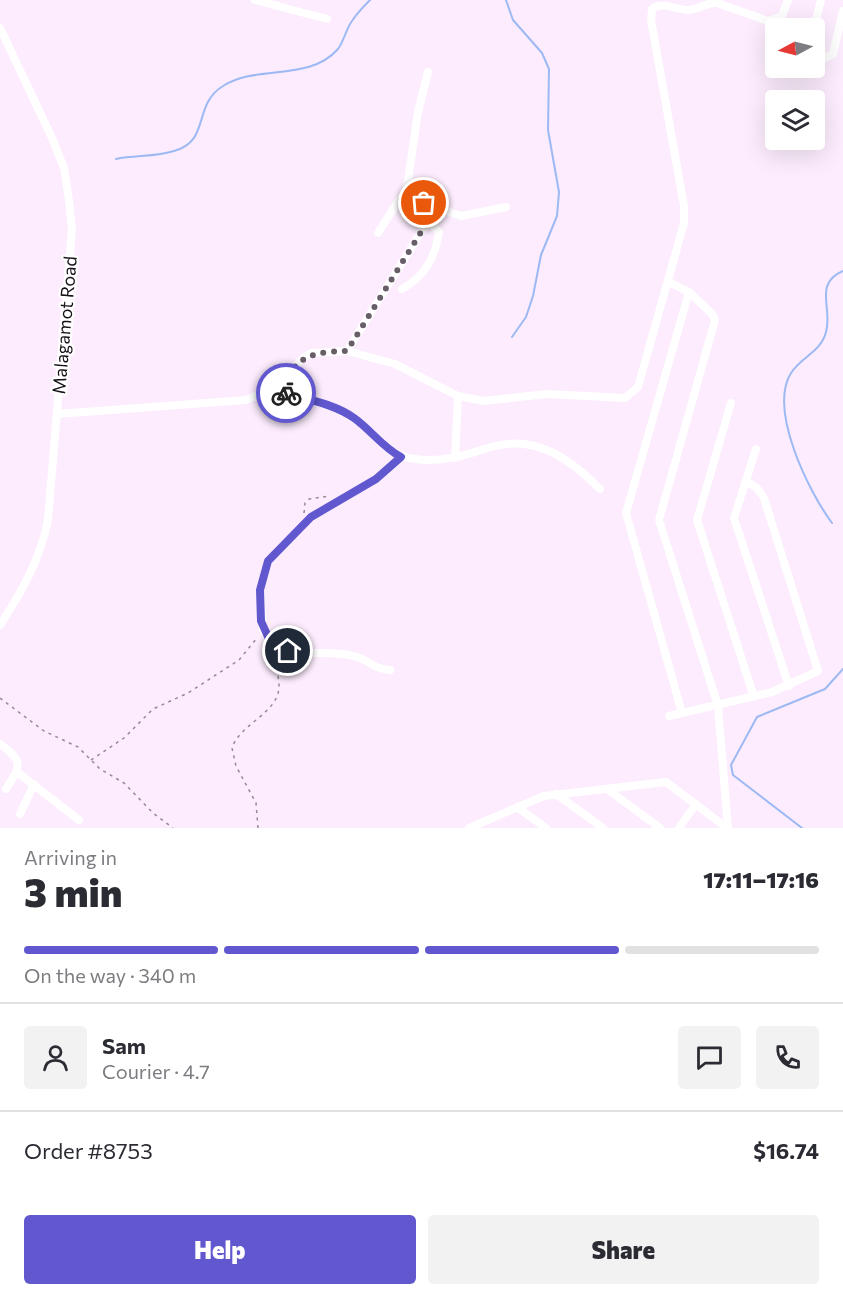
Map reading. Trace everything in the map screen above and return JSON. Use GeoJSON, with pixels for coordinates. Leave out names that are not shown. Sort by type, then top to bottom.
{"type":"FeatureCollection","features":[{"type":"Feature","properties":{"kind":"street"},"geometry":{"type":"LineString","coordinates":[[255,0],[327,19]]}},
{"type":"Feature","properties":{"kind":"street"},"geometry":{"type":"LineString","coordinates":[[57,414],[234,402],[274,389],[302,359],[311,353],[347,351],[395,364],[458,396],[484,401],[547,394],[625,398],[638,387],[682,238],[684,206],[651,20],[652,9],[662,4],[688,10],[717,3],[768,21],[782,16],[788,0]]}},
{"type":"Feature","properties":{"kind":"street"},"geometry":{"type":"LineString","coordinates":[[816,18],[821,0]]}},
{"type":"Feature","properties":{"kind":"street"},"geometry":{"type":"LineString","coordinates":[[825,58],[833,54],[843,11]]}},
{"type":"Feature","properties":{"kind":"street","name":"Malagamot Road"},"geometry":{"type":"LineString","coordinates":[[0,28],[64,168],[72,230],[48,520],[42,548],[27,582],[0,625]]}},
{"type":"Feature","properties":{"kind":"street"},"geometry":{"type":"LineString","coordinates":[[378,232],[399,200],[409,192],[415,132],[428,72]]}},
{"type":"Feature","properties":{"kind":"street"},"geometry":{"type":"LineString","coordinates":[[347,351],[428,221],[429,211],[424,203],[409,192]]}},
{"type":"Feature","properties":{"kind":"street"},"geometry":{"type":"LineString","coordinates":[[429,211],[438,208],[461,216],[506,207]]}},
{"type":"Feature","properties":{"kind":"street"},"geometry":{"type":"LineString","coordinates":[[402,289],[423,274],[432,258],[439,232],[428,221]]}},
{"type":"Feature","properties":{"kind":"street"},"geometry":{"type":"LineString","coordinates":[[469,828],[517,807],[556,794],[666,782],[728,828],[718,706],[659,520],[715,320],[713,315],[689,292],[669,282]]}},
{"type":"Feature","properties":{"kind":"street"},"geometry":{"type":"LineString","coordinates":[[682,713],[626,513],[689,292]]}},
{"type":"Feature","properties":{"kind":"street"},"geometry":{"type":"LineString","coordinates":[[274,389],[341,410],[355,418],[385,448],[401,457],[427,460],[455,458],[494,446],[512,443],[529,444],[567,458],[600,489]]}},
{"type":"Feature","properties":{"kind":"street"},"geometry":{"type":"LineString","coordinates":[[455,458],[458,396]]}},
{"type":"Feature","properties":{"kind":"street"},"geometry":{"type":"LineString","coordinates":[[731,403],[698,520],[754,697]]}},
{"type":"Feature","properties":{"kind":"street"},"geometry":{"type":"LineString","coordinates":[[756,449],[734,518],[789,686]]}},
{"type":"Feature","properties":{"kind":"street"},"geometry":{"type":"LineString","coordinates":[[390,670],[378,670],[353,656],[288,651],[269,639],[263,630],[260,590],[268,561],[305,523],[344,495],[376,479],[401,457]]}},
{"type":"Feature","properties":{"kind":"street"},"geometry":{"type":"LineString","coordinates":[[669,716],[754,697],[789,686],[818,671],[764,498],[757,488],[746,481]]}},
{"type":"Feature","properties":{"kind":"street"},"geometry":{"type":"LineString","coordinates":[[0,744],[18,759],[17,772],[6,789]]}},
{"type":"Feature","properties":{"kind":"street"},"geometry":{"type":"LineString","coordinates":[[17,772],[79,820]]}},
{"type":"Feature","properties":{"kind":"street"},"geometry":{"type":"LineString","coordinates":[[20,814],[34,784]]}},
{"type":"Feature","properties":{"kind":"street"},"geometry":{"type":"LineString","coordinates":[[607,789],[660,828]]}},
{"type":"Feature","properties":{"kind":"street"},"geometry":{"type":"LineString","coordinates":[[556,794],[603,828]]}},
{"type":"Feature","properties":{"kind":"street"},"geometry":{"type":"LineString","coordinates":[[679,828],[696,804]]}},
{"type":"Feature","properties":{"kind":"street"},"geometry":{"type":"LineString","coordinates":[[517,807],[546,828]]}},
{"type":"Feature","properties":{"kind":"street"},"geometry":{"type":"LineString","coordinates":[[485,821],[495,828]]}},
{"type":"Feature","properties":{"kind":"path"},"geometry":{"type":"LineString","coordinates":[[305,523],[304,508],[309,499],[344,495]]}},
{"type":"Feature","properties":{"kind":"path"},"geometry":{"type":"LineString","coordinates":[[92,760],[124,738],[153,709],[188,693],[239,660],[263,630]]}},
{"type":"Feature","properties":{"kind":"path"},"geometry":{"type":"LineString","coordinates":[[258,828],[256,803],[236,766],[232,748],[241,732],[273,704],[278,696],[278,677],[263,630]]}},
{"type":"Feature","properties":{"kind":"path"},"geometry":{"type":"LineString","coordinates":[[0,698],[44,731],[78,747],[124,783],[148,809],[173,828]]}},
{"type":"Feature","properties":{"kind":"waterway"},"geometry":{"type":"LineString","coordinates":[[116,159],[167,153],[185,146],[198,131],[207,103],[223,86],[237,79],[313,66],[326,59],[338,49],[350,24],[370,0]]}},
{"type":"Feature","properties":{"kind":"waterway"},"geometry":{"type":"LineString","coordinates":[[506,0],[513,20],[542,53],[549,69],[548,130],[559,192],[557,216],[541,255],[533,296],[526,317],[512,337]]}},
{"type":"Feature","properties":{"kind":"waterway"},"geometry":{"type":"LineString","coordinates":[[832,523],[803,472],[794,450],[784,408],[785,389],[791,373],[820,345],[823,339],[828,323],[826,290],[834,276],[843,271]]}},
{"type":"Feature","properties":{"kind":"waterway"},"geometry":{"type":"LineString","coordinates":[[802,828],[733,775],[731,765],[757,717],[825,689],[843,669]]}},
{"type":"Feature","properties":{"kind":"way so far"},"geometry":{"type":"LineString","coordinates":[[286,393],[274,389],[302,359],[311,353],[320,351],[347,351],[363,329],[428,221],[429,211],[424,203]]}},
{"type":"Feature","properties":{"kind":"route"},"geometry":{"type":"LineString","coordinates":[[286,393],[341,410],[355,418],[385,448],[401,457],[376,479],[344,495],[311,517],[268,561],[260,590],[261,621],[263,630],[269,639],[288,651]]}}]}
